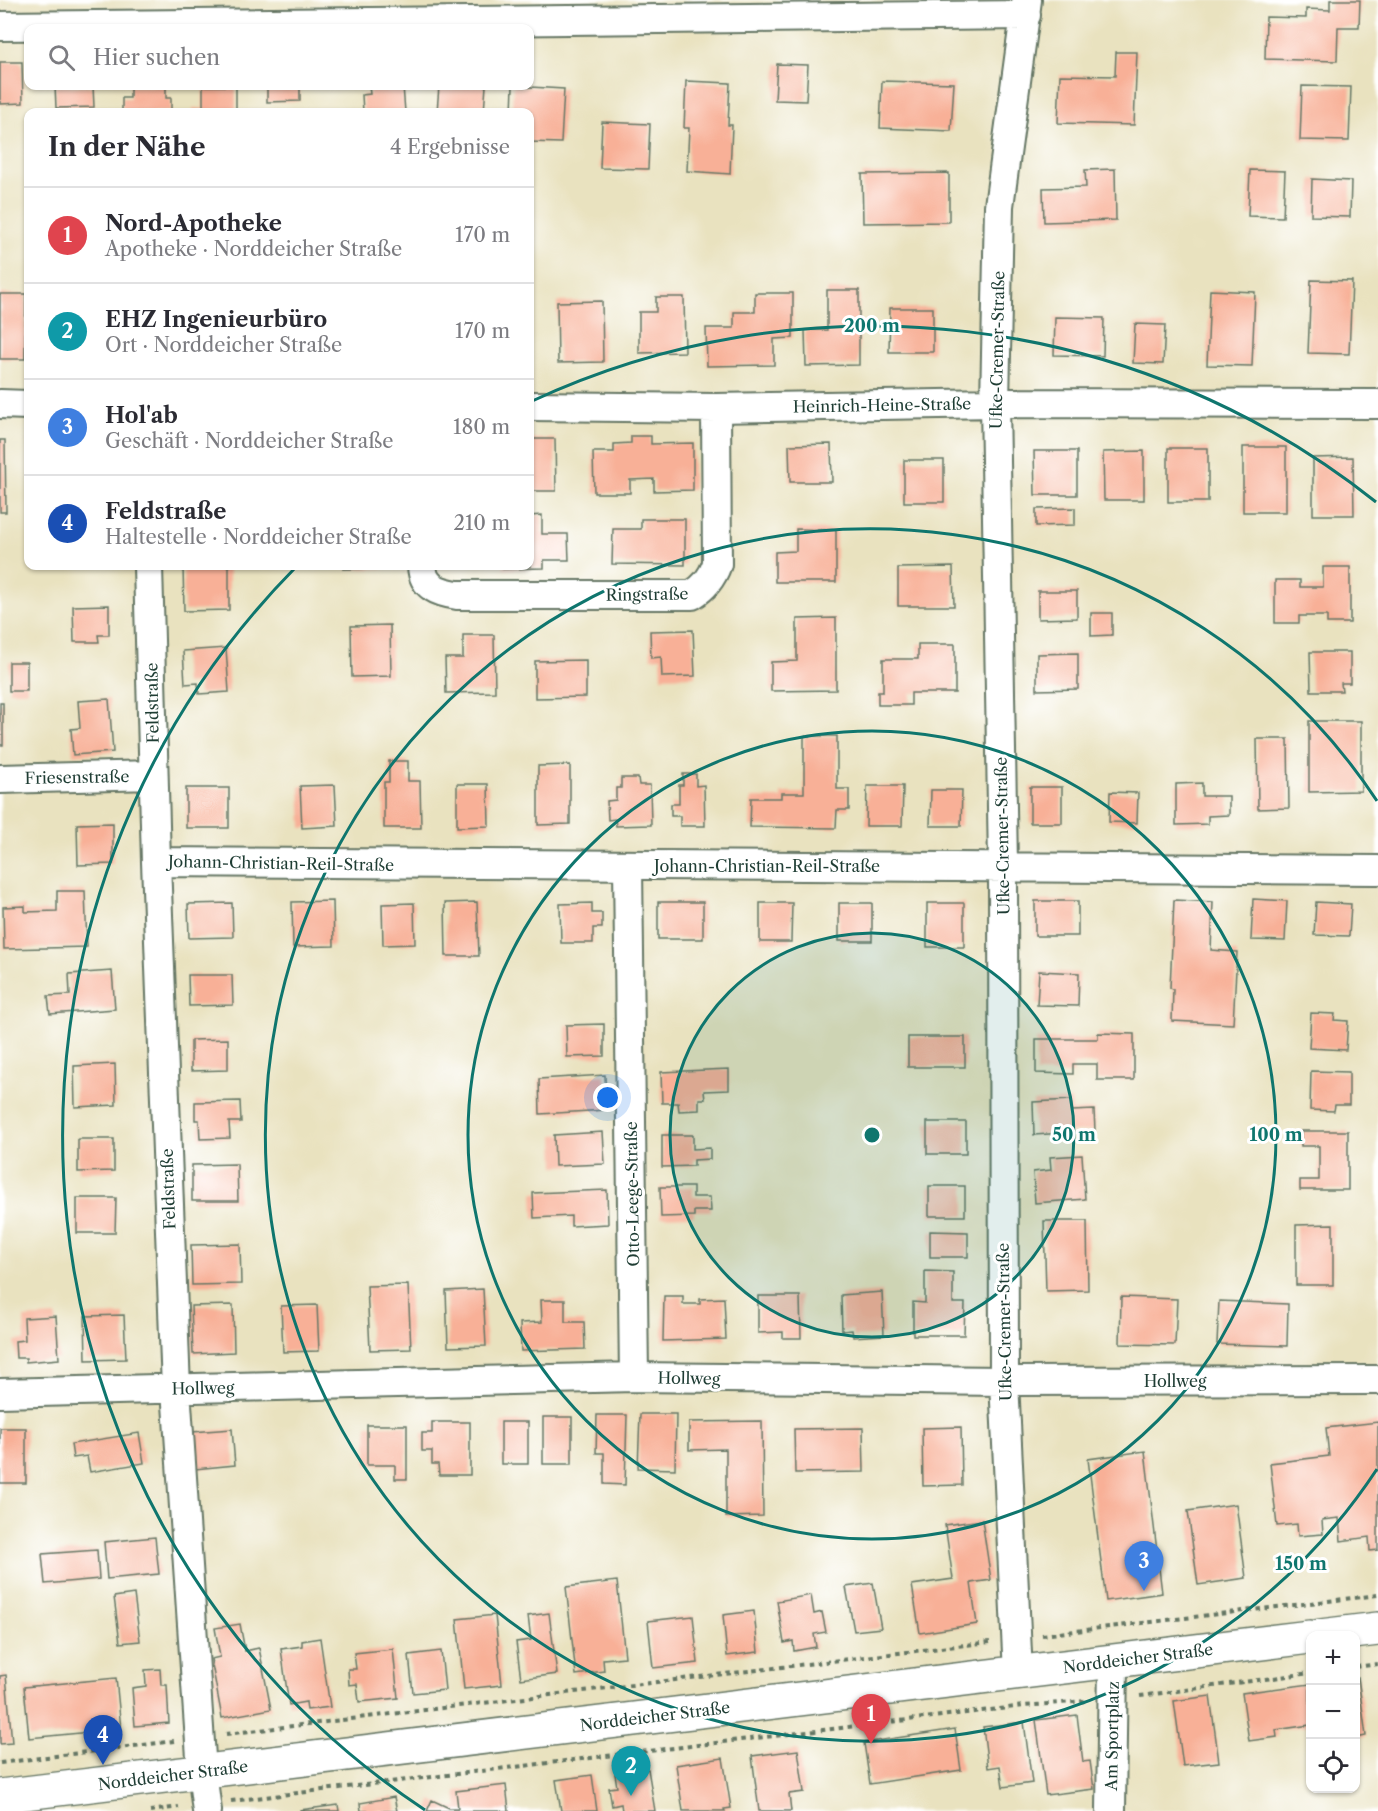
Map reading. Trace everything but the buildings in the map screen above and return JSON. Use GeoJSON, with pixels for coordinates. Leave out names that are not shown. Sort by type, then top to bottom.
{"type":"FeatureCollection","features":[{"type":"Feature","properties":{"kind":"main road"},"geometry":{"type":"LineString","coordinates":[[1359,1631],[1378,1629]]}},
{"type":"Feature","properties":{"kind":"main road","name":"Norddeicher Straße"},"geometry":{"type":"LineString","coordinates":[[0,1796],[1306,1638]]}},
{"type":"Feature","properties":{"kind":"street"},"geometry":{"type":"LineString","coordinates":[[114,24],[1026,8]]}},
{"type":"Feature","properties":{"kind":"street","name":"Ufke-Cremer-Straße"},"geometry":{"type":"LineString","coordinates":[[1018,1674],[1004,1381],[1003,865],[995,403],[999,206],[1026,8]]}},
{"type":"Feature","properties":{"kind":"street"},"geometry":{"type":"LineString","coordinates":[[0,26],[24,26]]}},
{"type":"Feature","properties":{"kind":"street","name":"Heinrich-Heine-Straße"},"geometry":{"type":"LineString","coordinates":[[534,406],[716,408],[995,403],[1378,404]]}},
{"type":"Feature","properties":{"kind":"street"},"geometry":{"type":"LineString","coordinates":[[0,404],[24,405]]}},
{"type":"Feature","properties":{"kind":"street","name":"Ringstraße"},"geometry":{"type":"LineString","coordinates":[[422,570],[426,582],[445,593],[457,595],[692,595],[706,584],[717,564],[716,408]]}},
{"type":"Feature","properties":{"kind":"street","name":"Feldstraße"},"geometry":{"type":"LineString","coordinates":[[148,570],[153,775],[176,1389],[199,1738],[207,1808]]}},
{"type":"Feature","properties":{"kind":"street","name":"Friesenstraße"},"geometry":{"type":"LineString","coordinates":[[0,779],[153,775]]}},
{"type":"Feature","properties":{"kind":"street","name":"Johann-Christian-Reil-Straße"},"geometry":{"type":"LineString","coordinates":[[156,862],[628,866],[1003,865],[1378,870]]}},
{"type":"Feature","properties":{"kind":"street","name":"Otto-Leege-Straße"},"geometry":{"type":"LineString","coordinates":[[628,866],[634,1377]]}},
{"type":"Feature","properties":{"kind":"street","name":"Hollweg"},"geometry":{"type":"LineString","coordinates":[[0,1393],[634,1377],[1004,1381],[1378,1380]]}},
{"type":"Feature","properties":{"kind":"street","name":"Am Sportplatz"},"geometry":{"type":"LineString","coordinates":[[1111,1811],[1113,1661]]}},
{"type":"Feature","properties":{"kind":"path"},"geometry":{"type":"LineString","coordinates":[[0,1763],[1378,1595]]}},
{"type":"Feature","properties":{"kind":"path"},"geometry":{"type":"LineString","coordinates":[[1360,1666],[1378,1664]]}},
{"type":"Feature","properties":{"kind":"path"},"geometry":{"type":"LineString","coordinates":[[150,1811],[207,1808],[1002,1709],[1112,1699],[1306,1674]]}},
{"type":"Feature","properties":{"kind":"place","name":"Hol'ab"},"geometry":{"type":"Point","coordinates":[1144,1591]}},
{"type":"Feature","properties":{"kind":"place","name":"Nord-Apotheke"},"geometry":{"type":"Point","coordinates":[871,1744]}},
{"type":"Feature","properties":{"kind":"place","name":"Feldstraße"},"geometry":{"type":"Point","coordinates":[103,1765]}},
{"type":"Feature","properties":{"kind":"place","name":"EHZ Ingenieurbüro"},"geometry":{"type":"Point","coordinates":[631,1796]}}]}
